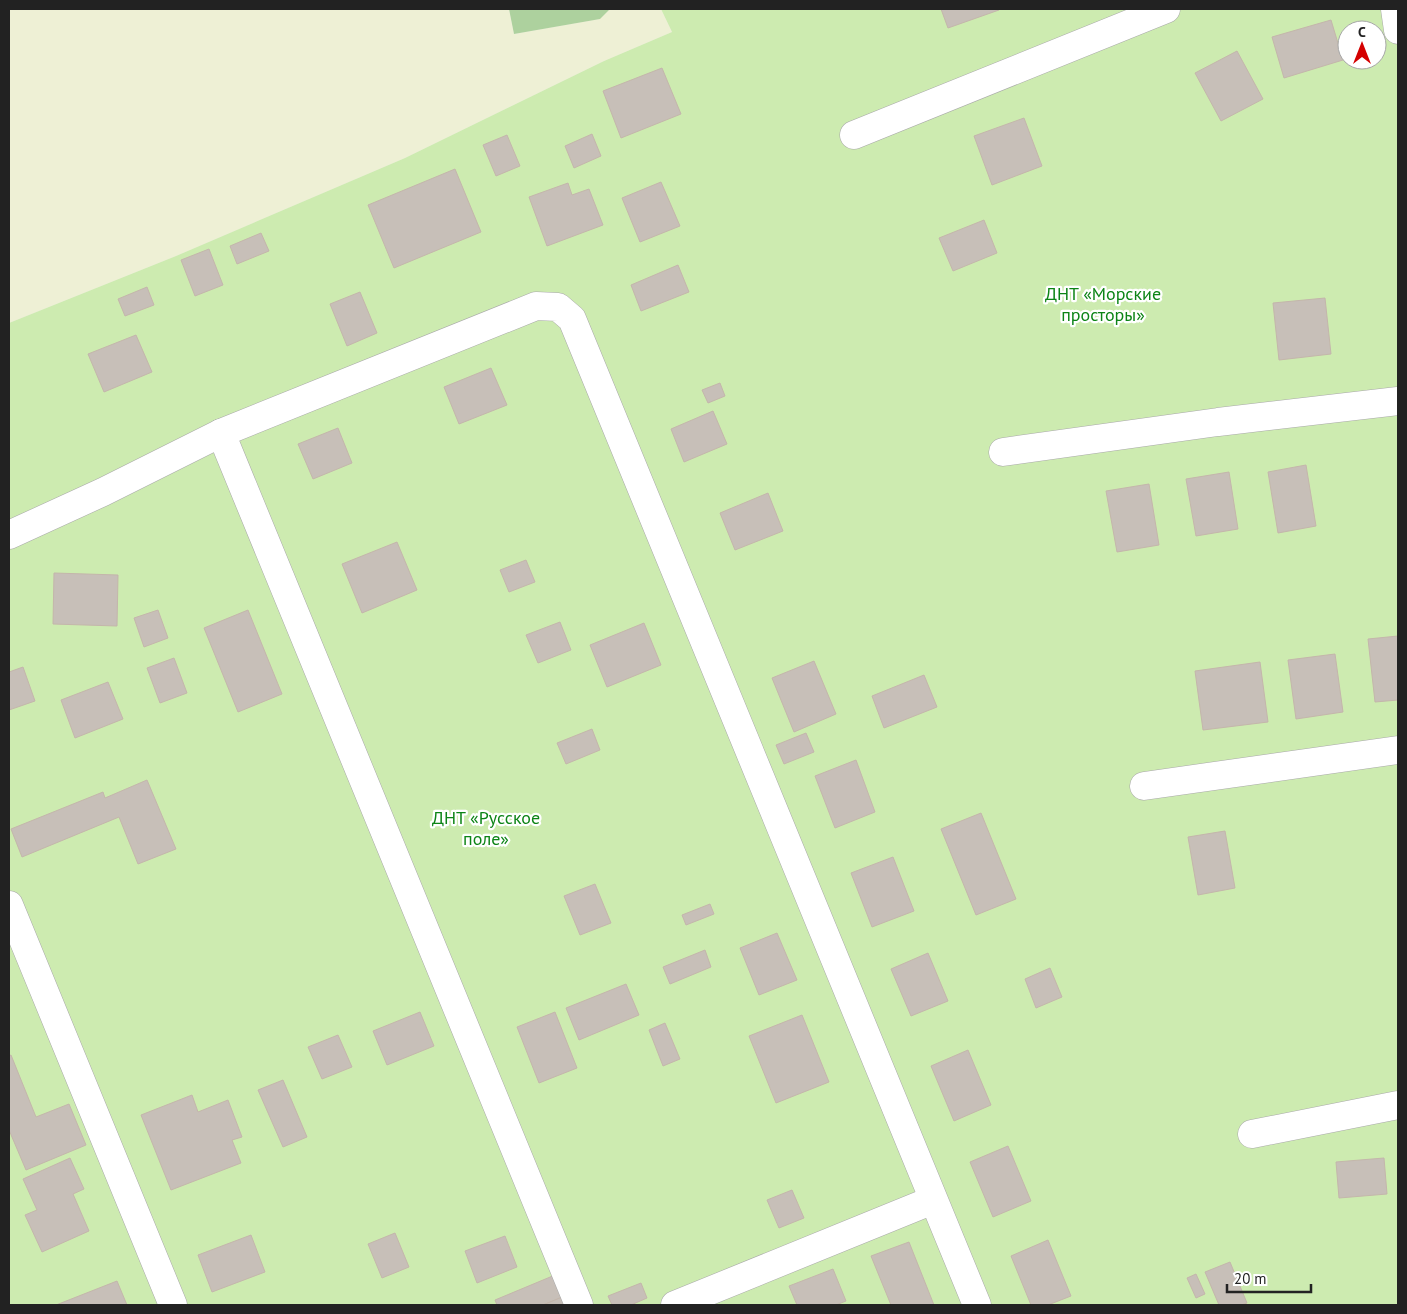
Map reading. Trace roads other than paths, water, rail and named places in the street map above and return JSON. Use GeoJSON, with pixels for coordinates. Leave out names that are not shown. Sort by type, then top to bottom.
{"type":"FeatureCollection","features":[{"type":"Feature","properties":{"kind":"street"},"geometry":{"type":"LineString","coordinates":[[854,135],[1166,9]]}},
{"type":"Feature","properties":{"kind":"street"},"geometry":{"type":"LineString","coordinates":[[1395,9],[1398,30]]}},
{"type":"Feature","properties":{"kind":"street"},"geometry":{"type":"LineString","coordinates":[[9,535],[103,492],[221,433],[536,306],[558,307],[572,320],[977,1305]]}},
{"type":"Feature","properties":{"kind":"street"},"geometry":{"type":"LineString","coordinates":[[1003,452],[1218,422],[1398,401]]}},
{"type":"Feature","properties":{"kind":"street"},"geometry":{"type":"LineString","coordinates":[[221,433],[579,1305]]}},
{"type":"Feature","properties":{"kind":"street"},"geometry":{"type":"LineString","coordinates":[[1144,786],[1398,750]]}},
{"type":"Feature","properties":{"kind":"street"},"geometry":{"type":"LineString","coordinates":[[9,905],[173,1305]]}},
{"type":"Feature","properties":{"kind":"street"},"geometry":{"type":"LineString","coordinates":[[1252,1134],[1398,1105]]}},
{"type":"Feature","properties":{"kind":"street"},"geometry":{"type":"LineString","coordinates":[[675,1305],[933,1200]]}},
{"type":"Feature","properties":{"kind":"park label","name":"ДНТ «Морские просторы»"},"geometry":{"type":"Point","coordinates":[1103,304]}},
{"type":"Feature","properties":{"kind":"park label","name":"ДНТ «Русское поле»"},"geometry":{"type":"Point","coordinates":[486,828]}}]}
